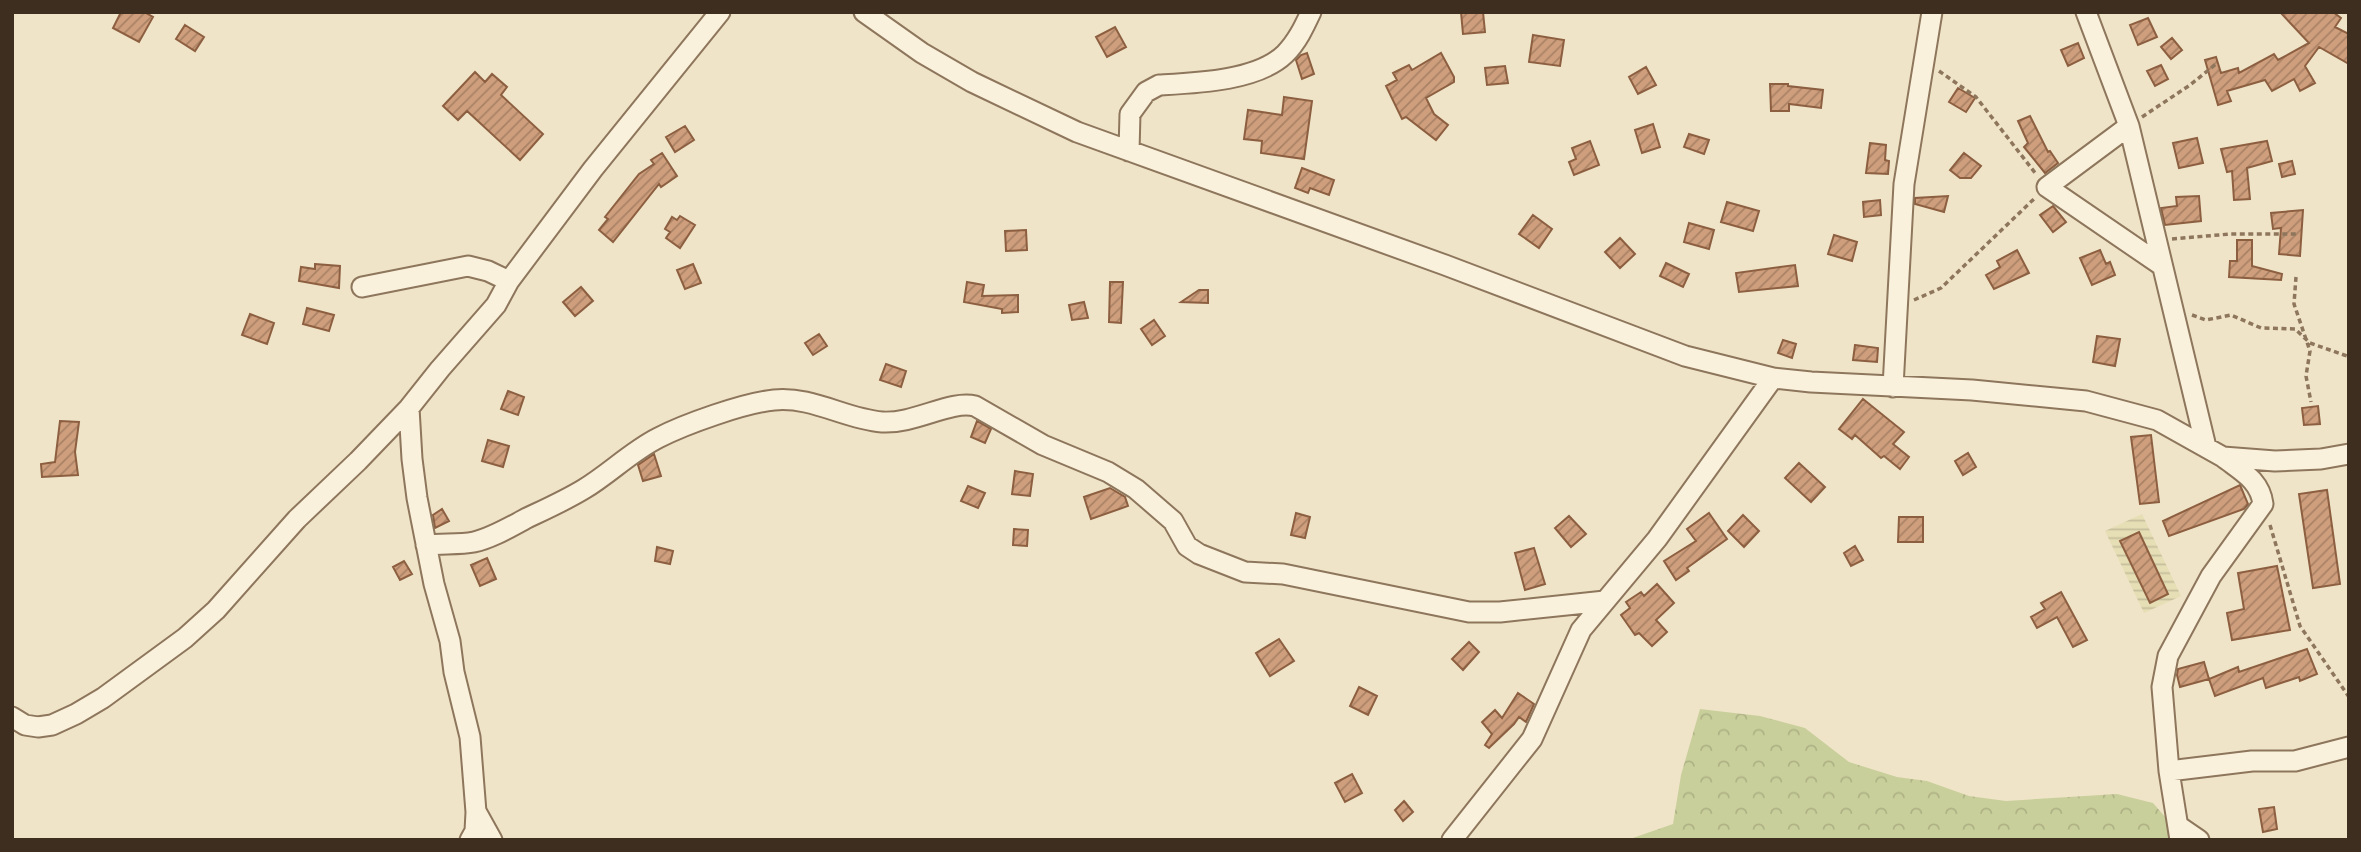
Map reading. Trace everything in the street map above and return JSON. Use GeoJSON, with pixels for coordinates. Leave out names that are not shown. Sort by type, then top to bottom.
{"type":"FeatureCollection","features":[{"type":"Feature","properties":{"kind":"street"},"geometry":{"type":"LineString","coordinates":[[12,716],[24,725],[38,727],[52,725],[76,714],[103,698],[185,638],[216,610],[297,519],[409,408],[496,305],[509,281],[593,169],[720,12]]}},
{"type":"Feature","properties":{"kind":"street"},"geometry":{"type":"LineString","coordinates":[[863,12],[922,53],[972,82],[1077,132],[1445,265],[1650,344],[1709,363],[1773,378],[1972,390],[2086,401],[2157,419],[2215,452],[2255,482],[2262,492],[2263,504],[2211,576],[2168,656],[2162,687],[2169,771],[2180,833],[2199,840]]}},
{"type":"Feature","properties":{"kind":"street"},"geometry":{"type":"LineString","coordinates":[[1129,151],[1130,114],[1150,88],[1230,79],[1269,65],[1287,53],[1311,12]]}},
{"type":"Feature","properties":{"kind":"street"},"geometry":{"type":"LineString","coordinates":[[1893,387],[1904,184],[1932,12]]}},
{"type":"Feature","properties":{"kind":"street"},"geometry":{"type":"LineString","coordinates":[[2086,12],[2129,126],[2161,265],[2174,308],[2184,362],[2215,452]]}},
{"type":"Feature","properties":{"kind":"street"},"geometry":{"type":"LineString","coordinates":[[2129,126],[2047,187],[2161,265]]}},
{"type":"Feature","properties":{"kind":"street"},"geometry":{"type":"LineString","coordinates":[[362,287],[468,266],[488,271],[509,281]]}},
{"type":"Feature","properties":{"kind":"street"},"geometry":{"type":"LineString","coordinates":[[1452,840],[1532,739],[1581,630],[1657,539],[1773,378]]}},
{"type":"Feature","properties":{"kind":"street"},"geometry":{"type":"LineString","coordinates":[[426,545],[473,542],[491,536],[584,489],[657,439],[737,408],[774,400],[804,401],[880,422],[918,418],[970,404],[1043,445],[1122,480],[1147,497],[1173,521],[1191,550],[1245,572],[1283,574],[1469,612],[1500,612],[1605,601]]}},
{"type":"Feature","properties":{"kind":"street"},"geometry":{"type":"LineString","coordinates":[[409,408],[412,459],[426,545],[468,727],[476,812],[475,831],[470,840]]}},
{"type":"Feature","properties":{"kind":"street"},"geometry":{"type":"LineString","coordinates":[[2215,452],[2275,461],[2321,459],[2349,454]]}},
{"type":"Feature","properties":{"kind":"street"},"geometry":{"type":"LineString","coordinates":[[2169,771],[2252,761],[2295,761],[2349,747]]}},
{"type":"Feature","properties":{"kind":"street"},"geometry":{"type":"LineString","coordinates":[[476,812],[492,840]]}},
{"type":"Feature","properties":{"kind":"path"},"geometry":{"type":"LineString","coordinates":[[1897,307],[1941,288],[2047,187],[1976,97],[1924,59]]}},
{"type":"Feature","properties":{"kind":"path"},"geometry":{"type":"LineString","coordinates":[[2129,126],[2216,64]]}},
{"type":"Feature","properties":{"kind":"path"},"geometry":{"type":"LineString","coordinates":[[2156,240],[2230,234],[2299,233]]}},
{"type":"Feature","properties":{"kind":"path"},"geometry":{"type":"LineString","coordinates":[[2296,277],[2294,304],[2310,351],[2306,376],[2311,402]]}},
{"type":"Feature","properties":{"kind":"path"},"geometry":{"type":"LineString","coordinates":[[2174,308],[2206,320],[2231,315],[2262,328],[2295,329],[2310,343],[2347,356]]}},
{"type":"Feature","properties":{"kind":"path"},"geometry":{"type":"LineString","coordinates":[[2263,504],[2300,626],[2349,697]]}},
{"type":"Feature","properties":{"kind":"shaded area"},"geometry":{"type":"Polygon","coordinates":[[[2142,514],[2181,596],[2144,613],[2105,531],[2142,514]]]}},
{"type":"Feature","properties":{"kind":"green space"},"geometry":{"type":"Polygon","coordinates":[[[1700,709],[1760,716],[1805,728],[1849,762],[1897,777],[1927,781],[1969,796],[2006,801],[2117,794],[2153,803],[2167,819],[2173,840],[1627,840],[1673,824],[1681,775],[1700,709]]]}},
{"type":"Feature","properties":{"kind":"building"},"geometry":{"type":"Polygon","coordinates":[[[121,12],[144,12],[153,17],[139,42],[113,28],[121,12]]]}},
{"type":"Feature","properties":{"kind":"building"},"geometry":{"type":"Polygon","coordinates":[[[1461,12],[1483,12],[1485,32],[1463,34],[1461,12]]]}},
{"type":"Feature","properties":{"kind":"building"},"geometry":{"type":"Polygon","coordinates":[[[2280,12],[2333,12],[2341,18],[2335,27],[2349,34],[2349,64],[2319,47],[2305,66],[2315,83],[2300,91],[2294,79],[2272,91],[2265,80],[2227,91],[2231,101],[2218,105],[2205,60],[2216,57],[2221,73],[2238,68],[2239,73],[2274,54],[2278,60],[2309,43],[2280,12]]]}},
{"type":"Feature","properties":{"kind":"building"},"geometry":{"type":"Polygon","coordinates":[[[2148,18],[2157,37],[2138,45],[2130,25],[2148,18]]]}},
{"type":"Feature","properties":{"kind":"building"},"geometry":{"type":"Polygon","coordinates":[[[185,25],[204,37],[195,51],[176,39],[185,25]]]}},
{"type":"Feature","properties":{"kind":"building"},"geometry":{"type":"Polygon","coordinates":[[[1115,27],[1126,47],[1107,57],[1096,37],[1115,27]]]}},
{"type":"Feature","properties":{"kind":"building"},"geometry":{"type":"Polygon","coordinates":[[[1533,35],[1564,40],[1560,66],[1529,62],[1533,35]]]}},
{"type":"Feature","properties":{"kind":"building"},"geometry":{"type":"Polygon","coordinates":[[[2172,38],[2182,50],[2171,59],[2161,47],[2172,38]]]}},
{"type":"Feature","properties":{"kind":"building"},"geometry":{"type":"Polygon","coordinates":[[[2078,43],[2084,58],[2068,66],[2061,50],[2078,43]]]}},
{"type":"Feature","properties":{"kind":"building"},"geometry":{"type":"Polygon","coordinates":[[[1307,53],[1314,74],[1302,79],[1296,60],[1307,53]]]}},
{"type":"Feature","properties":{"kind":"building"},"geometry":{"type":"Polygon","coordinates":[[[1441,53],[1454,82],[1426,98],[1434,114],[1448,125],[1436,140],[1406,117],[1402,119],[1386,86],[1397,80],[1393,73],[1409,65],[1412,70],[1441,53]]]}},
{"type":"Feature","properties":{"kind":"building"},"geometry":{"type":"Polygon","coordinates":[[[2161,65],[2168,79],[2155,86],[2147,71],[2161,65]]]}},
{"type":"Feature","properties":{"kind":"building"},"geometry":{"type":"Polygon","coordinates":[[[1505,66],[1508,83],[1487,85],[1485,68],[1505,66]]]}},
{"type":"Feature","properties":{"kind":"building"},"geometry":{"type":"Polygon","coordinates":[[[1646,67],[1656,85],[1638,94],[1629,77],[1646,67]]]}},
{"type":"Feature","properties":{"kind":"building"},"geometry":{"type":"Polygon","coordinates":[[[475,72],[485,82],[492,74],[507,87],[501,95],[543,134],[520,160],[467,111],[458,120],[443,106],[475,72]]]}},
{"type":"Feature","properties":{"kind":"building"},"geometry":{"type":"Polygon","coordinates":[[[1770,84],[1823,90],[1821,108],[1789,104],[1789,111],[1771,111],[1770,84]]]}},
{"type":"Feature","properties":{"kind":"building"},"geometry":{"type":"Polygon","coordinates":[[[1958,88],[1975,98],[1966,112],[1949,102],[1958,88]]]}},
{"type":"Feature","properties":{"kind":"building"},"geometry":{"type":"Polygon","coordinates":[[[1284,97],[1312,101],[1304,159],[1261,153],[1262,141],[1244,139],[1248,110],[1282,115],[1284,97]]]}},
{"type":"Feature","properties":{"kind":"building"},"geometry":{"type":"Polygon","coordinates":[[[2030,116],[2048,152],[2050,151],[2058,163],[2045,173],[2024,147],[2028,143],[2018,121],[2030,116]]]}},
{"type":"Feature","properties":{"kind":"building"},"geometry":{"type":"Polygon","coordinates":[[[1653,124],[1660,147],[1642,153],[1635,130],[1653,124]]]}},
{"type":"Feature","properties":{"kind":"building"},"geometry":{"type":"Polygon","coordinates":[[[685,126],[694,140],[675,152],[666,137],[685,126]]]}},
{"type":"Feature","properties":{"kind":"building"},"geometry":{"type":"Polygon","coordinates":[[[1689,134],[1709,140],[1704,154],[1684,147],[1689,134]]]}},
{"type":"Feature","properties":{"kind":"building"},"geometry":{"type":"Polygon","coordinates":[[[2197,138],[2203,163],[2179,168],[2173,143],[2197,138]]]}},
{"type":"Feature","properties":{"kind":"building"},"geometry":{"type":"Polygon","coordinates":[[[1590,141],[1599,165],[1574,175],[1569,162],[1576,159],[1572,148],[1590,141]]]}},
{"type":"Feature","properties":{"kind":"building"},"geometry":{"type":"Polygon","coordinates":[[[2267,141],[2272,161],[2247,168],[2250,199],[2234,200],[2232,171],[2227,172],[2221,149],[2267,141]]]}},
{"type":"Feature","properties":{"kind":"building"},"geometry":{"type":"Polygon","coordinates":[[[1870,143],[1886,145],[1888,174],[1866,173],[1870,143]]]}},
{"type":"Feature","properties":{"kind":"building"},"geometry":{"type":"Polygon","coordinates":[[[662,153],[677,176],[661,187],[659,184],[613,242],[599,230],[608,219],[605,217],[639,174],[654,164],[651,160],[662,153]]]}},
{"type":"Feature","properties":{"kind":"building"},"geometry":{"type":"Polygon","coordinates":[[[1964,153],[1981,166],[1971,178],[1960,178],[1950,170],[1964,153]]]}},
{"type":"Feature","properties":{"kind":"building"},"geometry":{"type":"Polygon","coordinates":[[[2292,161],[2295,174],[2282,177],[2279,164],[2292,161]]]}},
{"type":"Feature","properties":{"kind":"building"},"geometry":{"type":"Polygon","coordinates":[[[1302,168],[1334,180],[1329,195],[1310,188],[1308,193],[1295,188],[1302,168]]]}},
{"type":"Feature","properties":{"kind":"building"},"geometry":{"type":"Polygon","coordinates":[[[1948,196],[1944,212],[1915,204],[1915,198],[1948,196]]]}},
{"type":"Feature","properties":{"kind":"building"},"geometry":{"type":"Polygon","coordinates":[[[2199,196],[2201,221],[2165,225],[2161,208],[2177,206],[2176,197],[2199,196]]]}},
{"type":"Feature","properties":{"kind":"building"},"geometry":{"type":"Polygon","coordinates":[[[1880,200],[1881,215],[1864,217],[1863,202],[1880,200]]]}},
{"type":"Feature","properties":{"kind":"building"},"geometry":{"type":"Polygon","coordinates":[[[1727,202],[1759,211],[1753,231],[1721,222],[1727,202]]]}},
{"type":"Feature","properties":{"kind":"building"},"geometry":{"type":"Polygon","coordinates":[[[2053,206],[2066,222],[2053,232],[2040,215],[2053,206]]]}},
{"type":"Feature","properties":{"kind":"building"},"geometry":{"type":"Polygon","coordinates":[[[2303,210],[2300,256],[2279,254],[2281,228],[2273,229],[2271,213],[2303,210]]]}},
{"type":"Feature","properties":{"kind":"building"},"geometry":{"type":"Polygon","coordinates":[[[1533,215],[1552,229],[1539,248],[1519,234],[1533,215]]]}},
{"type":"Feature","properties":{"kind":"building"},"geometry":{"type":"Polygon","coordinates":[[[680,216],[695,225],[680,248],[666,238],[670,232],[665,229],[672,217],[677,220],[680,216]]]}},
{"type":"Feature","properties":{"kind":"building"},"geometry":{"type":"Polygon","coordinates":[[[1689,223],[1714,230],[1709,249],[1684,242],[1689,223]]]}},
{"type":"Feature","properties":{"kind":"building"},"geometry":{"type":"Polygon","coordinates":[[[1026,230],[1027,250],[1006,251],[1005,231],[1026,230]]]}},
{"type":"Feature","properties":{"kind":"building"},"geometry":{"type":"Polygon","coordinates":[[[1834,235],[1857,242],[1852,261],[1828,254],[1834,235]]]}},
{"type":"Feature","properties":{"kind":"building"},"geometry":{"type":"Polygon","coordinates":[[[1620,238],[1635,254],[1620,268],[1605,252],[1620,238]]]}},
{"type":"Feature","properties":{"kind":"building"},"geometry":{"type":"Polygon","coordinates":[[[2237,240],[2252,240],[2252,266],[2282,274],[2281,280],[2229,277],[2230,261],[2237,261],[2237,240]]]}},
{"type":"Feature","properties":{"kind":"building"},"geometry":{"type":"Polygon","coordinates":[[[2017,250],[2029,273],[1994,289],[1986,275],[2000,267],[1997,261],[2017,250]]]}},
{"type":"Feature","properties":{"kind":"building"},"geometry":{"type":"Polygon","coordinates":[[[2100,250],[2106,264],[2110,262],[2115,275],[2092,285],[2080,258],[2100,250]]]}},
{"type":"Feature","properties":{"kind":"building"},"geometry":{"type":"Polygon","coordinates":[[[1666,263],[1689,274],[1683,287],[1660,276],[1666,263]]]}},
{"type":"Feature","properties":{"kind":"building"},"geometry":{"type":"Polygon","coordinates":[[[315,264],[340,266],[339,288],[299,281],[301,267],[315,269],[315,264]]]}},
{"type":"Feature","properties":{"kind":"building"},"geometry":{"type":"Polygon","coordinates":[[[693,264],[701,283],[685,289],[677,270],[693,264]]]}},
{"type":"Feature","properties":{"kind":"building"},"geometry":{"type":"Polygon","coordinates":[[[1795,265],[1798,286],[1739,292],[1736,273],[1795,265]]]}},
{"type":"Feature","properties":{"kind":"building"},"geometry":{"type":"Polygon","coordinates":[[[967,282],[984,285],[982,296],[1018,295],[1018,312],[1002,313],[1002,309],[964,302],[967,282]]]}},
{"type":"Feature","properties":{"kind":"building"},"geometry":{"type":"Polygon","coordinates":[[[1110,282],[1123,282],[1121,323],[1109,322],[1110,282]]]}},
{"type":"Feature","properties":{"kind":"building"},"geometry":{"type":"Polygon","coordinates":[[[581,287],[593,301],[575,316],[563,302],[581,287]]]}},
{"type":"Feature","properties":{"kind":"building"},"geometry":{"type":"Polygon","coordinates":[[[1199,290],[1208,290],[1208,303],[1181,302],[1199,290]]]}},
{"type":"Feature","properties":{"kind":"building"},"geometry":{"type":"Polygon","coordinates":[[[1084,302],[1088,318],[1072,320],[1069,305],[1084,302]]]}},
{"type":"Feature","properties":{"kind":"building"},"geometry":{"type":"Polygon","coordinates":[[[307,308],[334,315],[329,331],[303,324],[307,308]]]}},
{"type":"Feature","properties":{"kind":"building"},"geometry":{"type":"Polygon","coordinates":[[[250,314],[274,323],[267,344],[242,335],[250,314]]]}},
{"type":"Feature","properties":{"kind":"building"},"geometry":{"type":"Polygon","coordinates":[[[1154,320],[1165,336],[1152,345],[1141,329],[1154,320]]]}},
{"type":"Feature","properties":{"kind":"building"},"geometry":{"type":"Polygon","coordinates":[[[819,334],[827,346],[813,355],[805,343],[819,334]]]}},
{"type":"Feature","properties":{"kind":"building"},"geometry":{"type":"Polygon","coordinates":[[[2097,336],[2120,339],[2115,366],[2093,362],[2097,336]]]}},
{"type":"Feature","properties":{"kind":"building"},"geometry":{"type":"Polygon","coordinates":[[[1783,340],[1796,344],[1792,358],[1778,353],[1783,340]]]}},
{"type":"Feature","properties":{"kind":"building"},"geometry":{"type":"Polygon","coordinates":[[[1855,345],[1878,348],[1877,362],[1853,360],[1855,345]]]}},
{"type":"Feature","properties":{"kind":"building"},"geometry":{"type":"Polygon","coordinates":[[[886,364],[906,371],[901,387],[880,380],[886,364]]]}},
{"type":"Feature","properties":{"kind":"building"},"geometry":{"type":"Polygon","coordinates":[[[508,391],[524,397],[518,415],[501,409],[508,391]]]}},
{"type":"Feature","properties":{"kind":"building"},"geometry":{"type":"Polygon","coordinates":[[[1863,399],[1904,432],[1893,444],[1909,457],[1900,469],[1884,456],[1881,458],[1855,435],[1852,439],[1839,429],[1863,399]]]}},
{"type":"Feature","properties":{"kind":"building"},"geometry":{"type":"Polygon","coordinates":[[[2318,406],[2320,424],[2304,425],[2302,408],[2318,406]]]}},
{"type":"Feature","properties":{"kind":"building"},"geometry":{"type":"Polygon","coordinates":[[[60,421],[79,422],[75,452],[78,475],[42,477],[41,464],[55,462],[60,421]]]}},
{"type":"Feature","properties":{"kind":"building"},"geometry":{"type":"Polygon","coordinates":[[[977,421],[991,429],[985,443],[971,437],[977,421]]]}},
{"type":"Feature","properties":{"kind":"building"},"geometry":{"type":"Polygon","coordinates":[[[2151,435],[2159,502],[2140,504],[2131,437],[2151,435]]]}},
{"type":"Feature","properties":{"kind":"building"},"geometry":{"type":"Polygon","coordinates":[[[488,440],[509,446],[503,467],[482,461],[488,440]]]}},
{"type":"Feature","properties":{"kind":"building"},"geometry":{"type":"Polygon","coordinates":[[[1968,453],[1976,467],[1963,475],[1955,461],[1968,453]]]}},
{"type":"Feature","properties":{"kind":"building"},"geometry":{"type":"Polygon","coordinates":[[[654,454],[661,476],[643,481],[638,465],[654,454]]]}},
{"type":"Feature","properties":{"kind":"building"},"geometry":{"type":"Polygon","coordinates":[[[1799,463],[1825,487],[1811,502],[1785,478],[1799,463]]]}},
{"type":"Feature","properties":{"kind":"building"},"geometry":{"type":"Polygon","coordinates":[[[1015,471],[1033,474],[1030,496],[1012,494],[1015,471]]]}},
{"type":"Feature","properties":{"kind":"building"},"geometry":{"type":"Polygon","coordinates":[[[2240,485],[2248,504],[2244,509],[2169,536],[2163,521],[2240,485]]]}},
{"type":"Feature","properties":{"kind":"building"},"geometry":{"type":"Polygon","coordinates":[[[968,486],[985,493],[978,508],[961,501],[968,486]]]}},
{"type":"Feature","properties":{"kind":"building"},"geometry":{"type":"Polygon","coordinates":[[[1110,488],[1125,497],[1128,506],[1091,519],[1084,497],[1110,488]]]}},
{"type":"Feature","properties":{"kind":"building"},"geometry":{"type":"Polygon","coordinates":[[[2327,490],[2340,584],[2313,588],[2299,494],[2327,490]]]}},
{"type":"Feature","properties":{"kind":"building"},"geometry":{"type":"Polygon","coordinates":[[[442,509],[449,521],[435,528],[433,515],[442,509]]]}},
{"type":"Feature","properties":{"kind":"building"},"geometry":{"type":"Polygon","coordinates":[[[1296,513],[1310,517],[1305,538],[1291,535],[1296,513]]]}},
{"type":"Feature","properties":{"kind":"building"},"geometry":{"type":"Polygon","coordinates":[[[1709,513],[1727,539],[1687,568],[1689,571],[1676,580],[1664,561],[1696,541],[1687,529],[1709,513]]]}},
{"type":"Feature","properties":{"kind":"building"},"geometry":{"type":"Polygon","coordinates":[[[1743,515],[1759,531],[1744,547],[1728,531],[1743,515]]]}},
{"type":"Feature","properties":{"kind":"building"},"geometry":{"type":"Polygon","coordinates":[[[1569,516],[1586,534],[1571,547],[1555,528],[1569,516]]]}},
{"type":"Feature","properties":{"kind":"building"},"geometry":{"type":"Polygon","coordinates":[[[1899,517],[1923,517],[1923,542],[1898,542],[1899,517]]]}},
{"type":"Feature","properties":{"kind":"building"},"geometry":{"type":"Polygon","coordinates":[[[1014,529],[1028,530],[1027,546],[1013,545],[1014,529]]]}},
{"type":"Feature","properties":{"kind":"building"},"geometry":{"type":"Polygon","coordinates":[[[2139,532],[2168,594],[2150,603],[2120,541],[2139,532]]]}},
{"type":"Feature","properties":{"kind":"building"},"geometry":{"type":"Polygon","coordinates":[[[1855,546],[1863,560],[1851,566],[1844,553],[1855,546]]]}},
{"type":"Feature","properties":{"kind":"building"},"geometry":{"type":"Polygon","coordinates":[[[657,547],[673,551],[670,564],[655,561],[657,547]]]}},
{"type":"Feature","properties":{"kind":"building"},"geometry":{"type":"Polygon","coordinates":[[[1534,548],[1545,584],[1525,590],[1515,553],[1534,548]]]}},
{"type":"Feature","properties":{"kind":"building"},"geometry":{"type":"Polygon","coordinates":[[[487,558],[496,579],[480,586],[471,565],[487,558]]]}},
{"type":"Feature","properties":{"kind":"building"},"geometry":{"type":"Polygon","coordinates":[[[404,561],[412,574],[400,580],[393,567],[404,561]]]}},
{"type":"Feature","properties":{"kind":"building"},"geometry":{"type":"Polygon","coordinates":[[[2277,566],[2290,630],[2232,640],[2227,613],[2244,609],[2238,573],[2277,566]]]}},
{"type":"Feature","properties":{"kind":"building"},"geometry":{"type":"Polygon","coordinates":[[[1657,584],[1674,603],[1656,620],[1667,632],[1652,646],[1639,633],[1635,635],[1621,615],[1630,608],[1626,602],[1641,592],[1644,596],[1657,584]]]}},
{"type":"Feature","properties":{"kind":"building"},"geometry":{"type":"Polygon","coordinates":[[[2061,592],[2087,640],[2073,647],[2057,617],[2037,628],[2031,617],[2045,609],[2041,603],[2061,592]]]}},
{"type":"Feature","properties":{"kind":"building"},"geometry":{"type":"Polygon","coordinates":[[[1279,639],[1294,661],[1270,676],[1256,653],[1279,639]]]}},
{"type":"Feature","properties":{"kind":"building"},"geometry":{"type":"Polygon","coordinates":[[[1469,642],[1479,652],[1463,670],[1452,659],[1469,642]]]}},
{"type":"Feature","properties":{"kind":"building"},"geometry":{"type":"Polygon","coordinates":[[[2307,649],[2317,674],[2300,681],[2299,677],[2266,688],[2263,678],[2215,696],[2209,679],[2238,667],[2239,672],[2307,649]]]}},
{"type":"Feature","properties":{"kind":"building"},"geometry":{"type":"Polygon","coordinates":[[[2204,662],[2209,679],[2180,687],[2178,669],[2204,662]]]}},
{"type":"Feature","properties":{"kind":"building"},"geometry":{"type":"Polygon","coordinates":[[[1359,687],[1377,696],[1368,715],[1350,706],[1359,687]]]}},
{"type":"Feature","properties":{"kind":"building"},"geometry":{"type":"Polygon","coordinates":[[[1518,693],[1534,704],[1526,722],[1519,717],[1489,748],[1485,745],[1492,734],[1482,722],[1495,710],[1502,718],[1518,693]]]}},
{"type":"Feature","properties":{"kind":"building"},"geometry":{"type":"Polygon","coordinates":[[[1352,774],[1362,793],[1345,802],[1335,783],[1352,774]]]}},
{"type":"Feature","properties":{"kind":"building"},"geometry":{"type":"Polygon","coordinates":[[[1404,801],[1413,812],[1403,821],[1395,810],[1404,801]]]}},
{"type":"Feature","properties":{"kind":"building"},"geometry":{"type":"Polygon","coordinates":[[[2274,807],[2277,829],[2263,832],[2259,809],[2274,807]]]}}]}
